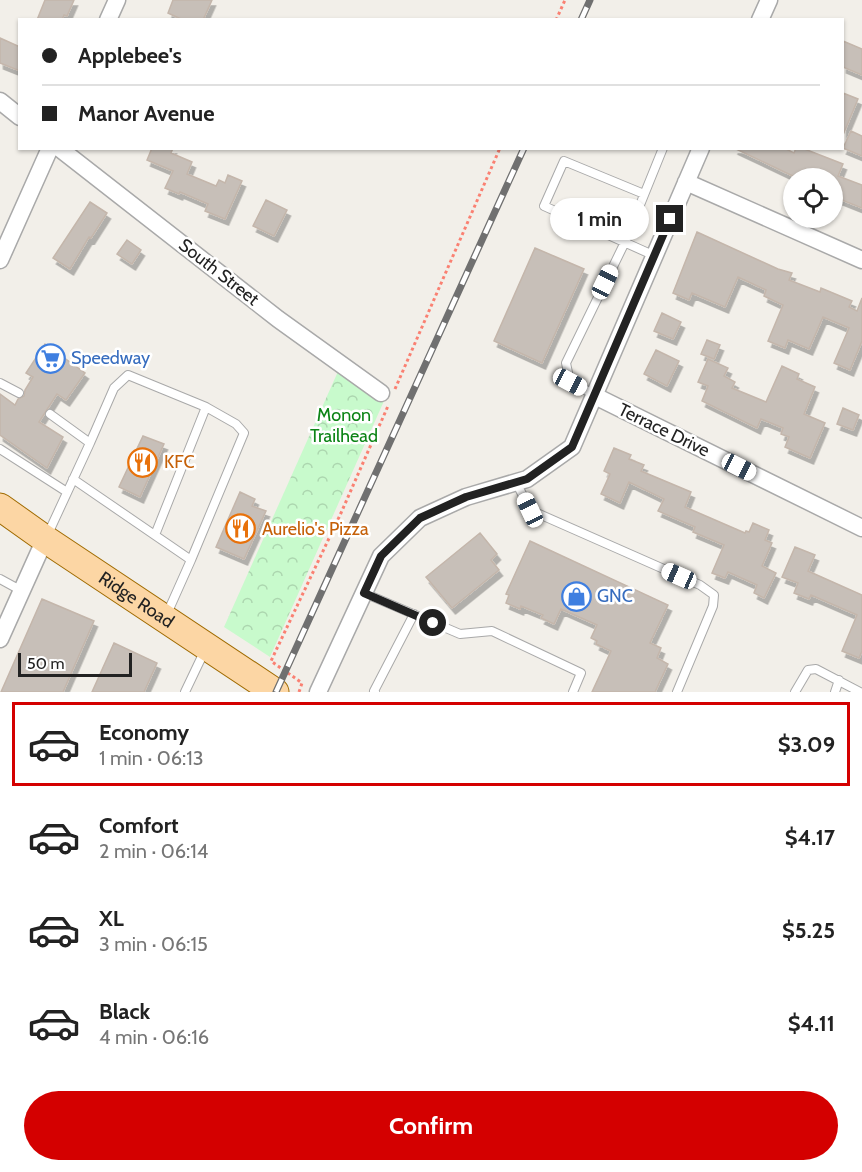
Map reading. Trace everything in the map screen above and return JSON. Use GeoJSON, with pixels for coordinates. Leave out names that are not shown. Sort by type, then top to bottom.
{"type":"FeatureCollection","features":[{"type":"Feature","properties":{"kind":"main road","name":"Ridge Road"},"geometry":{"type":"LineString","coordinates":[[0,507],[275,692]]}},
{"type":"Feature","properties":{"kind":"street"},"geometry":{"type":"LineString","coordinates":[[109,18],[117,0]]}},
{"type":"Feature","properties":{"kind":"street"},"geometry":{"type":"LineString","coordinates":[[761,18],[769,0]]}},
{"type":"Feature","properties":{"kind":"street"},"geometry":{"type":"LineString","coordinates":[[0,101],[18,115]]}},
{"type":"Feature","properties":{"kind":"street"},"geometry":{"type":"LineString","coordinates":[[0,260],[49,150]]}},
{"type":"Feature","properties":{"kind":"street","name":"South Street"},"geometry":{"type":"LineString","coordinates":[[62,150],[278,319],[381,393]]}},
{"type":"Feature","properties":{"kind":"street"},"geometry":{"type":"LineString","coordinates":[[318,692],[381,556],[420,518],[466,497],[527,479],[572,447],[700,150]]}},
{"type":"Feature","properties":{"kind":"street"},"geometry":{"type":"LineString","coordinates":[[686,182],[862,260]]}},
{"type":"Feature","properties":{"kind":"street","name":"Terrace Drive"},"geometry":{"type":"LineString","coordinates":[[595,396],[862,528]]}},
{"type":"Feature","properties":{"kind":"street"},"geometry":{"type":"LineString","coordinates":[[0,639],[45,539]]}},
{"type":"Feature","properties":{"kind":"lane"},"geometry":{"type":"LineString","coordinates":[[595,396],[570,382],[566,363],[624,242],[662,150]]}},
{"type":"Feature","properties":{"kind":"lane"},"geometry":{"type":"LineString","coordinates":[[644,195],[564,161],[544,206],[655,256]]}},
{"type":"Feature","properties":{"kind":"lane"},"geometry":{"type":"LineString","coordinates":[[45,539],[114,388],[128,375],[206,407],[236,424],[244,433],[165,618]]}},
{"type":"Feature","properties":{"kind":"lane"},"geometry":{"type":"LineString","coordinates":[[0,383],[19,393]]}},
{"type":"Feature","properties":{"kind":"lane"},"geometry":{"type":"LineString","coordinates":[[155,535],[206,407]]}},
{"type":"Feature","properties":{"kind":"lane"},"geometry":{"type":"LineString","coordinates":[[50,414],[90,442]]}},
{"type":"Feature","properties":{"kind":"lane"},"geometry":{"type":"LineString","coordinates":[[0,449],[67,492]]}},
{"type":"Feature","properties":{"kind":"lane"},"geometry":{"type":"LineString","coordinates":[[73,479],[190,560]]}},
{"type":"Feature","properties":{"kind":"lane"},"geometry":{"type":"LineString","coordinates":[[516,482],[530,510],[700,585],[714,595],[713,606],[677,692]]}},
{"type":"Feature","properties":{"kind":"lane"},"geometry":{"type":"LineString","coordinates":[[0,579],[22,591]]}},
{"type":"Feature","properties":{"kind":"lane"},"geometry":{"type":"LineString","coordinates":[[364,593],[460,634],[492,631],[581,673],[573,692]]}},
{"type":"Feature","properties":{"kind":"lane"},"geometry":{"type":"LineString","coordinates":[[375,692],[414,614]]}},
{"type":"Feature","properties":{"kind":"lane"},"geometry":{"type":"LineString","coordinates":[[185,692],[206,646]]}},
{"type":"Feature","properties":{"kind":"lane"},"geometry":{"type":"LineString","coordinates":[[795,692],[808,670],[816,669],[860,692]]}},
{"type":"Feature","properties":{"kind":"lane"},"geometry":{"type":"LineString","coordinates":[[835,692],[839,680]]}},
{"type":"Feature","properties":{"kind":"path"},"geometry":{"type":"LineString","coordinates":[[557,18],[565,0]]}},
{"type":"Feature","properties":{"kind":"path"},"geometry":{"type":"LineString","coordinates":[[271,661],[302,683],[299,692]]}},
{"type":"Feature","properties":{"kind":"green space","name":"Monon Trailhead"},"geometry":{"type":"Polygon","coordinates":[[[340,367],[384,401],[270,657],[224,627],[340,367]]]}},
{"type":"Feature","properties":{"kind":"building"},"geometry":{"type":"Polygon","coordinates":[[[45,0],[74,0],[67,16],[38,18],[45,0]]]}},
{"type":"Feature","properties":{"kind":"building"},"geometry":{"type":"Polygon","coordinates":[[[173,0],[212,0],[204,18],[179,18],[168,13],[173,0]]]}},
{"type":"Feature","properties":{"kind":"building"},"geometry":{"type":"Polygon","coordinates":[[[0,38],[18,46],[18,70],[0,63],[0,38]]]}},
{"type":"Feature","properties":{"kind":"building"},"geometry":{"type":"Polygon","coordinates":[[[844,41],[862,49],[862,75],[844,67],[844,41]]]}},
{"type":"Feature","properties":{"kind":"building"},"geometry":{"type":"Polygon","coordinates":[[[844,93],[858,99],[844,133],[844,93]]]}},
{"type":"Feature","properties":{"kind":"building"},"geometry":{"type":"Polygon","coordinates":[[[851,131],[862,136],[862,156],[844,148],[851,131]]]}},
{"type":"Feature","properties":{"kind":"building"},"geometry":{"type":"Polygon","coordinates":[[[151,150],[172,150],[171,153],[192,162],[187,174],[216,186],[219,180],[225,183],[228,175],[242,181],[225,219],[205,211],[208,204],[165,188],[173,171],[147,160],[151,150]]]}},
{"type":"Feature","properties":{"kind":"building"},"geometry":{"type":"Polygon","coordinates":[[[738,150],[788,150],[794,153],[795,150],[807,150],[843,164],[841,168],[783,168],[783,171],[738,150]]]}},
{"type":"Feature","properties":{"kind":"building"},"geometry":{"type":"Polygon","coordinates":[[[843,178],[862,185],[862,208],[843,200],[843,178]]]}},
{"type":"Feature","properties":{"kind":"building"},"geometry":{"type":"Polygon","coordinates":[[[266,200],[287,210],[274,236],[253,226],[266,200]]]}},
{"type":"Feature","properties":{"kind":"building"},"geometry":{"type":"Polygon","coordinates":[[[90,202],[107,213],[70,269],[53,258],[90,202]]]}},
{"type":"Feature","properties":{"kind":"building"},"geometry":{"type":"Polygon","coordinates":[[[697,232],[778,269],[792,273],[789,280],[820,292],[821,288],[852,301],[849,307],[857,311],[862,298],[862,341],[850,370],[834,363],[849,328],[823,317],[809,349],[788,340],[785,348],[768,341],[783,305],[764,296],[766,290],[738,277],[725,307],[692,293],[689,300],[673,293],[697,232]]]}},
{"type":"Feature","properties":{"kind":"building"},"geometry":{"type":"Polygon","coordinates":[[[127,240],[141,250],[132,264],[117,254],[127,240]]]}},
{"type":"Feature","properties":{"kind":"building"},"geometry":{"type":"Polygon","coordinates":[[[535,248],[584,269],[542,363],[494,341],[535,248]]]}},
{"type":"Feature","properties":{"kind":"building"},"geometry":{"type":"Polygon","coordinates":[[[662,313],[681,322],[673,339],[654,331],[662,313]]]}},
{"type":"Feature","properties":{"kind":"building"},"geometry":{"type":"Polygon","coordinates":[[[707,340],[720,345],[714,359],[701,354],[707,340]]]}},
{"type":"Feature","properties":{"kind":"building","name":"Speedway"},"geometry":{"type":"Polygon","coordinates":[[[45,344],[85,373],[66,400],[57,394],[39,422],[63,437],[47,468],[0,435],[0,394],[15,405],[18,399],[24,396],[33,377],[26,373],[45,344]]]}},
{"type":"Feature","properties":{"kind":"building"},"geometry":{"type":"Polygon","coordinates":[[[656,350],[679,361],[667,386],[644,374],[656,350]]]}},
{"type":"Feature","properties":{"kind":"building"},"geometry":{"type":"Polygon","coordinates":[[[708,359],[728,368],[724,376],[735,382],[732,388],[766,402],[782,366],[799,374],[797,379],[815,387],[804,414],[825,423],[810,458],[785,447],[789,437],[781,434],[783,428],[761,419],[757,428],[702,401],[708,386],[698,382],[708,359]]]}},
{"type":"Feature","properties":{"kind":"building"},"geometry":{"type":"Polygon","coordinates":[[[843,408],[859,415],[853,430],[837,424],[843,408]]]}},
{"type":"Feature","properties":{"kind":"building","name":"KFC"},"geometry":{"type":"Polygon","coordinates":[[[143,436],[164,444],[140,497],[119,487],[143,436]]]}},
{"type":"Feature","properties":{"kind":"building"},"geometry":{"type":"Polygon","coordinates":[[[614,448],[631,455],[629,459],[644,465],[641,471],[691,492],[685,507],[745,533],[749,532],[753,523],[769,530],[765,540],[772,543],[762,566],[776,573],[764,598],[754,593],[757,585],[728,572],[725,578],[712,573],[724,545],[693,532],[695,527],[658,511],[664,499],[629,482],[620,503],[601,494],[610,474],[604,471],[614,448]]]}},
{"type":"Feature","properties":{"kind":"building","name":"Aurelio's Pizza"},"geometry":{"type":"Polygon","coordinates":[[[240,492],[255,499],[252,506],[266,511],[244,559],[216,547],[240,492]]]}},
{"type":"Feature","properties":{"kind":"building"},"geometry":{"type":"Polygon","coordinates":[[[480,533],[497,554],[491,560],[499,570],[452,608],[426,577],[480,533]]]}},
{"type":"Feature","properties":{"kind":"building"},"geometry":{"type":"Polygon","coordinates":[[[530,541],[668,605],[650,643],[661,648],[657,658],[668,664],[655,692],[592,692],[611,651],[596,644],[597,641],[591,638],[597,625],[561,609],[554,624],[541,618],[543,615],[506,603],[509,595],[506,594],[530,541]]]}},
{"type":"Feature","properties":{"kind":"building"},"geometry":{"type":"Polygon","coordinates":[[[795,547],[815,555],[808,571],[862,595],[862,651],[859,658],[842,651],[857,615],[811,595],[809,599],[794,593],[798,583],[782,577],[795,547]]]}},
{"type":"Feature","properties":{"kind":"building"},"geometry":{"type":"Polygon","coordinates":[[[42,599],[94,621],[63,692],[1,692],[42,599]]]}},
{"type":"Feature","properties":{"kind":"building"},"geometry":{"type":"Polygon","coordinates":[[[114,643],[157,663],[144,692],[92,692],[114,643]]]}},
{"type":"Feature","properties":{"kind":"railway"},"geometry":{"type":"LineString","coordinates":[[582,18],[590,0]]}},
{"type":"Feature","properties":{"kind":"railway"},"geometry":{"type":"LineString","coordinates":[[276,692],[523,150]]}},
{"type":"Feature","properties":{"kind":"place","name":"Speedway"},"geometry":{"type":"Point","coordinates":[50,358]}},
{"type":"Feature","properties":{"kind":"place","name":"KFC"},"geometry":{"type":"Point","coordinates":[143,462]}},
{"type":"Feature","properties":{"kind":"place","name":"Aurelio's Pizza"},"geometry":{"type":"Point","coordinates":[241,529]}},
{"type":"Feature","properties":{"kind":"place","name":"GNC"},"geometry":{"type":"Point","coordinates":[576,596]}},
{"type":"Feature","properties":{"kind":"route"},"geometry":{"type":"LineString","coordinates":[[433,623],[364,593],[381,556],[420,518],[466,497],[527,479],[572,447],[670,219]]}}]}
